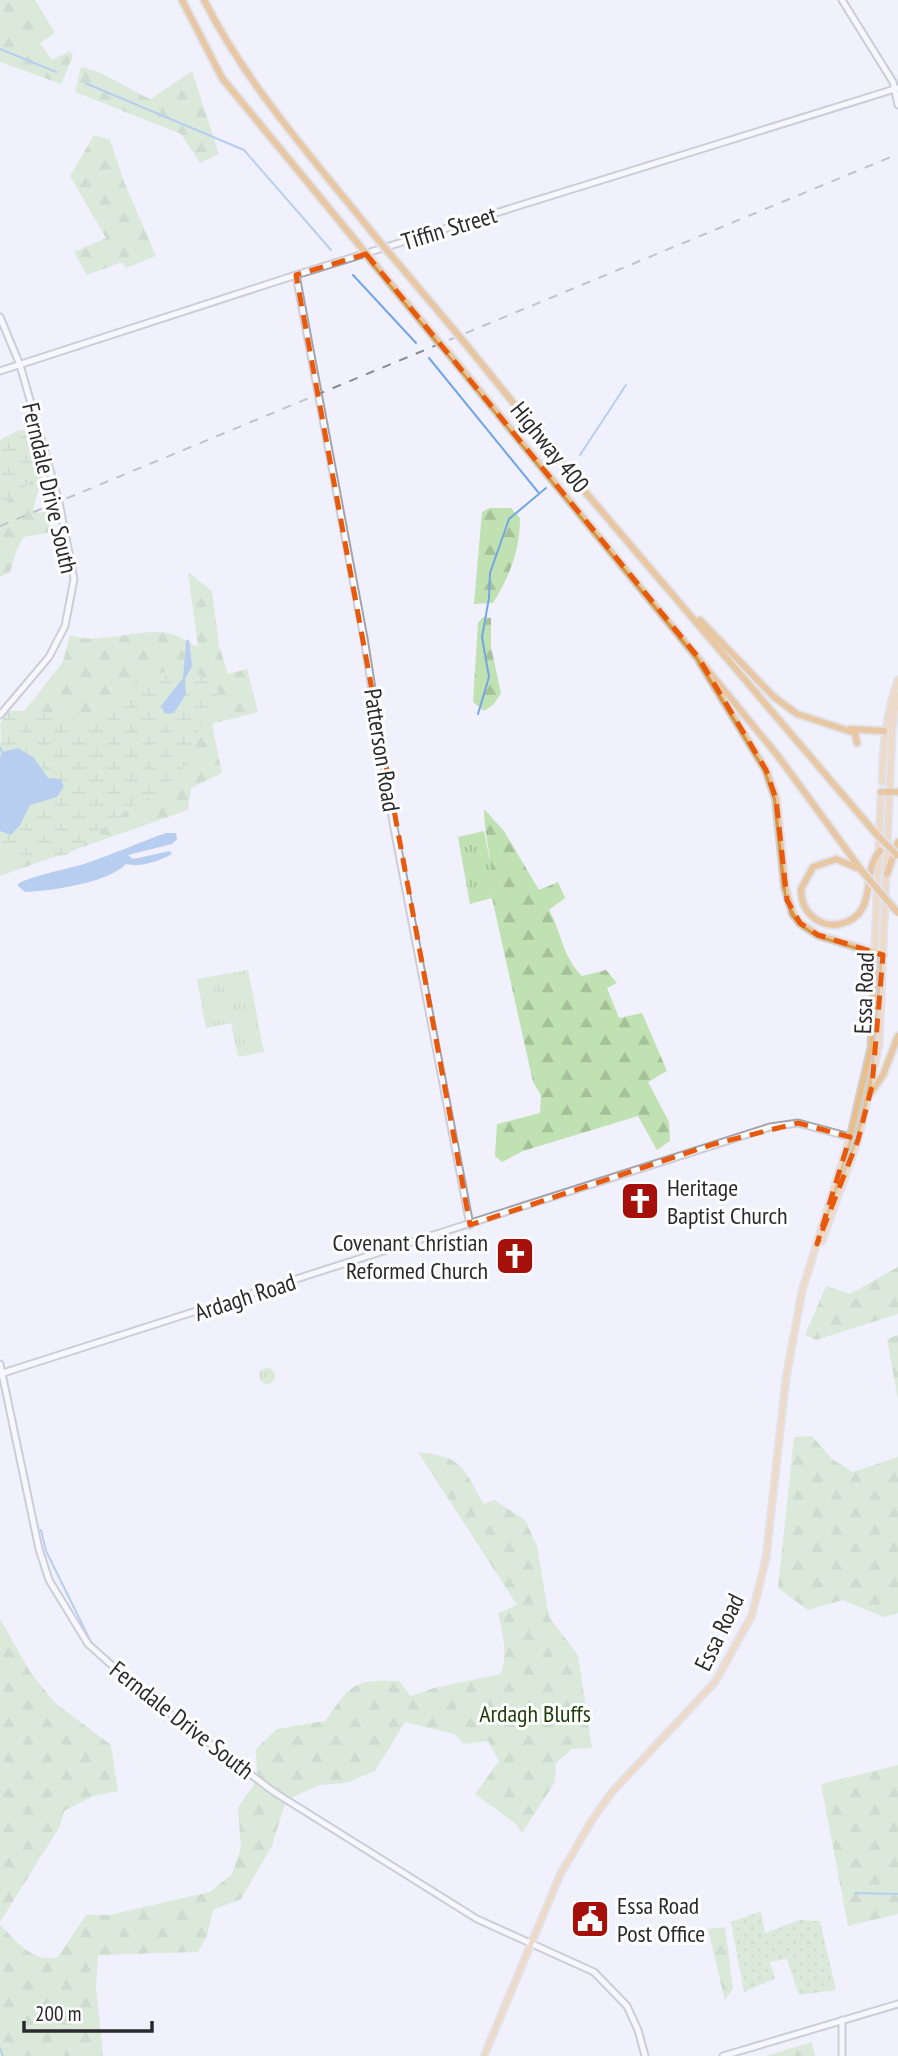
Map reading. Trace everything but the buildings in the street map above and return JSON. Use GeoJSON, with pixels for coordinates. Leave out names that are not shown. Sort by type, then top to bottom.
{"type":"FeatureCollection","features":[{"type":"Feature","properties":{"kind":"highway","name":"Highway 400"},"geometry":{"type":"LineString","coordinates":[[183,0],[222,78],[698,657],[778,756],[862,871],[898,913]]}},
{"type":"Feature","properties":{"kind":"highway","name":"Highway 400"},"geometry":{"type":"LineString","coordinates":[[204,0],[237,58],[267,102],[379,241],[676,597],[877,835],[898,856]]}},
{"type":"Feature","properties":{"kind":"highway"},"geometry":{"type":"LineString","coordinates":[[676,597],[774,697],[797,714],[855,733],[858,743]]}},
{"type":"Feature","properties":{"kind":"highway"},"geometry":{"type":"LineString","coordinates":[[698,657],[703,672],[743,728],[766,769],[776,799],[785,887],[793,914],[800,923],[818,935],[880,954]]}},
{"type":"Feature","properties":{"kind":"highway"},"geometry":{"type":"LineString","coordinates":[[834,727],[893,733]]}},
{"type":"Feature","properties":{"kind":"highway"},"geometry":{"type":"LineString","coordinates":[[881,792],[898,792]]}},
{"type":"Feature","properties":{"kind":"highway"},"geometry":{"type":"LineString","coordinates":[[887,874],[898,842]]}},
{"type":"Feature","properties":{"kind":"highway"},"geometry":{"type":"LineString","coordinates":[[862,871],[836,859],[813,867],[801,889],[807,911],[825,924],[852,919],[868,897],[874,860],[880,851]]}},
{"type":"Feature","properties":{"kind":"highway"},"geometry":{"type":"LineString","coordinates":[[870,1094],[883,1076],[898,1036]]}},
{"type":"Feature","properties":{"kind":"main road","name":"Essa Road"},"geometry":{"type":"LineString","coordinates":[[484,2056],[560,1875],[592,1820],[612,1792],[715,1682],[752,1615],[766,1558],[792,1341],[817,1244],[816,1239],[850,1137],[871,1047],[887,874],[894,691],[898,680]]}},
{"type":"Feature","properties":{"kind":"main road","name":"Essa Road"},"geometry":{"type":"LineString","coordinates":[[881,782],[893,733]]}},
{"type":"Feature","properties":{"kind":"main road","name":"Essa Road"},"geometry":{"type":"LineString","coordinates":[[817,1244],[822,1241],[858,1140],[880,1045],[881,792]]}},
{"type":"Feature","properties":{"kind":"street"},"geometry":{"type":"LineString","coordinates":[[842,0],[897,88],[898,105]]}},
{"type":"Feature","properties":{"kind":"street","name":"Tiffin Street"},"geometry":{"type":"LineString","coordinates":[[0,371],[296,275],[897,88]]}},
{"type":"Feature","properties":{"kind":"street","name":"Patterson Road"},"geometry":{"type":"LineString","coordinates":[[296,275],[364,638],[394,828],[470,1225]]}},
{"type":"Feature","properties":{"kind":"street","name":"Ferndale Drive South"},"geometry":{"type":"LineString","coordinates":[[0,317],[20,365],[59,502],[74,579],[65,626],[49,657],[0,715]]}},
{"type":"Feature","properties":{"kind":"street","name":"Essa Road"},"geometry":{"type":"LineString","coordinates":[[881,782],[881,792]]}},
{"type":"Feature","properties":{"kind":"street","name":"Ardagh Road"},"geometry":{"type":"LineString","coordinates":[[1,1374],[770,1127],[799,1124],[850,1137]]}},
{"type":"Feature","properties":{"kind":"street","name":"Ferndale Drive South"},"geometry":{"type":"LineString","coordinates":[[0,1364],[39,1549],[49,1580],[88,1644],[144,1694],[274,1792],[477,1919],[580,1963],[604,1980],[633,2017],[645,2056]]}},
{"type":"Feature","properties":{"kind":"street"},"geometry":{"type":"LineString","coordinates":[[723,2056],[898,2004]]}},
{"type":"Feature","properties":{"kind":"street"},"geometry":{"type":"LineString","coordinates":[[842,2020],[842,2056]]}},
{"type":"Feature","properties":{"kind":"highlighted area"},"geometry":{"type":"Polygon","coordinates":[[[366,254],[698,657],[766,770],[776,799],[787,900],[800,923],[818,935],[883,955],[872,1086],[858,1140],[817,1244],[850,1137],[798,1123],[714,1144],[470,1225],[296,275],[366,254]]]}},
{"type":"Feature","properties":{"kind":"green space"},"geometry":{"type":"Polygon","coordinates":[[[0,0],[35,0],[55,33],[40,43],[52,60],[70,51],[73,56],[61,84],[0,62],[0,0]]]}},
{"type":"Feature","properties":{"kind":"green space"},"geometry":{"type":"Polygon","coordinates":[[[81,67],[99,72],[151,99],[192,71],[219,154],[200,163],[181,134],[75,92],[81,67]]]}},
{"type":"Feature","properties":{"kind":"green space"},"geometry":{"type":"Polygon","coordinates":[[[94,135],[110,140],[124,182],[156,256],[126,268],[122,262],[87,275],[74,252],[106,238],[70,176],[94,135]]]}},
{"type":"Feature","properties":{"kind":"green space"},"geometry":{"type":"Polygon","coordinates":[[[20,430],[27,430],[38,473],[28,485],[0,506],[0,444],[20,430]]]}},
{"type":"Feature","properties":{"kind":"green space"},"geometry":{"type":"Polygon","coordinates":[[[27,430],[42,477],[33,510],[39,513],[46,511],[52,532],[24,537],[10,572],[0,577],[0,440],[17,431],[27,430]]]}},
{"type":"Feature","properties":{"kind":"green space"},"geometry":{"type":"Polygon","coordinates":[[[490,508],[511,508],[520,518],[518,541],[509,573],[493,603],[474,604],[482,512],[490,508]]]}},
{"type":"Feature","properties":{"kind":"green space"},"geometry":{"type":"Polygon","coordinates":[[[188,572],[212,591],[219,646],[228,674],[247,669],[258,712],[212,724],[222,773],[191,788],[188,810],[0,876],[0,742],[63,662],[70,635],[92,639],[168,633],[198,647],[188,572]]]}},
{"type":"Feature","properties":{"kind":"green space"},"geometry":{"type":"Polygon","coordinates":[[[483,617],[491,618],[491,647],[501,693],[494,704],[484,711],[473,702],[478,623],[483,617]]]}},
{"type":"Feature","properties":{"kind":"green space"},"geometry":{"type":"Polygon","coordinates":[[[169,672],[201,675],[218,685],[217,709],[199,729],[186,764],[165,790],[135,804],[66,855],[25,860],[11,857],[2,850],[0,831],[11,835],[20,825],[30,805],[57,797],[46,775],[26,752],[18,748],[2,752],[0,724],[8,711],[35,711],[87,722],[112,711],[124,690],[145,674],[169,672]]]}},
{"type":"Feature","properties":{"kind":"green space"},"geometry":{"type":"Polygon","coordinates":[[[484,809],[504,831],[539,890],[558,882],[565,898],[549,910],[575,968],[582,976],[606,970],[617,983],[607,988],[619,1018],[642,1013],[667,1071],[648,1082],[669,1122],[670,1141],[657,1150],[638,1116],[523,1151],[502,1162],[495,1156],[497,1124],[540,1113],[541,1095],[533,1082],[492,898],[484,809]]]}},
{"type":"Feature","properties":{"kind":"green space"},"geometry":{"type":"Polygon","coordinates":[[[484,831],[494,881],[492,898],[470,904],[458,837],[484,831]]]}},
{"type":"Feature","properties":{"kind":"green space"},"geometry":{"type":"Polygon","coordinates":[[[248,970],[264,1052],[238,1057],[231,1023],[206,1028],[197,979],[248,970]]]}},
{"type":"Feature","properties":{"kind":"green space"},"geometry":{"type":"Polygon","coordinates":[[[898,1267],[898,1314],[816,1340],[805,1335],[826,1286],[850,1294],[898,1267]]]}},
{"type":"Feature","properties":{"kind":"green space"},"geometry":{"type":"Polygon","coordinates":[[[898,1335],[898,1400],[887,1339],[898,1335]]]}},
{"type":"Feature","properties":{"kind":"green space"},"geometry":{"type":"Polygon","coordinates":[[[267,1368],[273,1370],[273,1382],[267,1384],[261,1382],[259,1376],[261,1370],[267,1368]]]}},
{"type":"Feature","properties":{"kind":"green space"},"geometry":{"type":"Polygon","coordinates":[[[812,1436],[832,1459],[853,1472],[898,1457],[898,1613],[884,1617],[843,1600],[808,1610],[778,1588],[794,1437],[812,1436]]]}},
{"type":"Feature","properties":{"kind":"green space","name":"Ardagh Bluffs"},"geometry":{"type":"Polygon","coordinates":[[[418,1452],[453,1461],[466,1473],[484,1504],[494,1500],[525,1520],[537,1546],[549,1617],[578,1655],[592,1748],[572,1749],[556,1763],[555,1782],[522,1833],[517,1825],[475,1794],[499,1761],[488,1741],[464,1744],[455,1734],[405,1722],[375,1771],[346,1783],[320,1785],[286,1800],[272,1846],[241,1899],[213,1910],[207,1936],[198,1952],[98,1955],[96,1988],[103,2056],[0,2056],[0,1925],[33,1954],[40,1957],[58,1957],[86,1915],[109,1915],[210,1892],[232,1874],[241,1848],[238,1807],[257,1780],[256,1749],[277,1729],[325,1721],[341,1699],[354,1686],[362,1683],[399,1681],[411,1696],[434,1688],[501,1674],[504,1651],[498,1613],[517,1605],[418,1452]]]}},
{"type":"Feature","properties":{"kind":"green space"},"geometry":{"type":"Polygon","coordinates":[[[0,1619],[31,1673],[55,1703],[111,1745],[118,1791],[93,1796],[64,1811],[60,1826],[0,1922],[0,1619]]]}},
{"type":"Feature","properties":{"kind":"green space"},"geometry":{"type":"Polygon","coordinates":[[[898,1765],[898,1914],[848,1926],[821,1784],[898,1765]]]}},
{"type":"Feature","properties":{"kind":"green space"},"geometry":{"type":"Polygon","coordinates":[[[761,1911],[765,1933],[800,1920],[820,1921],[836,1990],[799,1995],[787,1959],[770,1962],[775,1979],[744,1992],[731,1922],[761,1911]]]}},
{"type":"Feature","properties":{"kind":"green space"},"geometry":{"type":"Polygon","coordinates":[[[725,1927],[733,1988],[725,2001],[708,1929],[725,1927]]]}},
{"type":"Feature","properties":{"kind":"green space"},"geometry":{"type":"Polygon","coordinates":[[[812,2042],[815,2056],[766,2056],[812,2042]]]}},
{"type":"Feature","properties":{"kind":"water"},"geometry":{"type":"Polygon","coordinates":[[[189,639],[192,666],[185,679],[186,694],[174,713],[165,714],[161,706],[183,678],[186,641],[189,639]]]}},
{"type":"Feature","properties":{"kind":"water"},"geometry":{"type":"Polygon","coordinates":[[[18,748],[34,758],[48,778],[60,779],[64,786],[57,797],[30,805],[20,825],[11,835],[0,831],[0,758],[2,752],[18,748]]]}},
{"type":"Feature","properties":{"kind":"water"},"geometry":{"type":"Polygon","coordinates":[[[166,833],[176,833],[177,839],[172,844],[128,855],[133,859],[170,851],[172,854],[156,861],[126,864],[118,871],[93,881],[63,888],[25,892],[17,885],[37,876],[77,866],[166,833]]]}},
{"type":"Feature","properties":{"kind":"waterway"},"geometry":{"type":"LineString","coordinates":[[0,49],[56,72]]}},
{"type":"Feature","properties":{"kind":"waterway"},"geometry":{"type":"LineString","coordinates":[[85,83],[244,150],[331,250]]}},
{"type":"Feature","properties":{"kind":"waterway"},"geometry":{"type":"LineString","coordinates":[[353,275],[416,343]]}},
{"type":"Feature","properties":{"kind":"waterway"},"geometry":{"type":"LineString","coordinates":[[429,358],[538,492]]}},
{"type":"Feature","properties":{"kind":"waterway"},"geometry":{"type":"LineString","coordinates":[[580,455],[626,385]]}},
{"type":"Feature","properties":{"kind":"waterway"},"geometry":{"type":"LineString","coordinates":[[478,714],[489,677],[482,637],[489,598],[490,573],[509,519],[546,488]]}},
{"type":"Feature","properties":{"kind":"waterway"},"geometry":{"type":"LineString","coordinates":[[0,747],[2,752]]}},
{"type":"Feature","properties":{"kind":"waterway"},"geometry":{"type":"LineString","coordinates":[[41,1530],[46,1551],[93,1646]]}},
{"type":"Feature","properties":{"kind":"waterway"},"geometry":{"type":"LineString","coordinates":[[855,1893],[898,1894]]}},
{"type":"Feature","properties":{"kind":"waterway"},"geometry":{"type":"LineString","coordinates":[[0,2048],[3,2056]]}},
{"type":"Feature","properties":{"kind":"railway"},"geometry":{"type":"LineString","coordinates":[[0,526],[898,154]]}},
{"type":"Feature","properties":{"kind":"place","name":"Heritage Baptist Church"},"geometry":{"type":"Point","coordinates":[640,1201]}},
{"type":"Feature","properties":{"kind":"place","name":"Covenant Christian Reformed Church"},"geometry":{"type":"Point","coordinates":[515,1256]}},
{"type":"Feature","properties":{"kind":"place","name":"Essa Road Post Office"},"geometry":{"type":"Point","coordinates":[590,1919]}}]}
